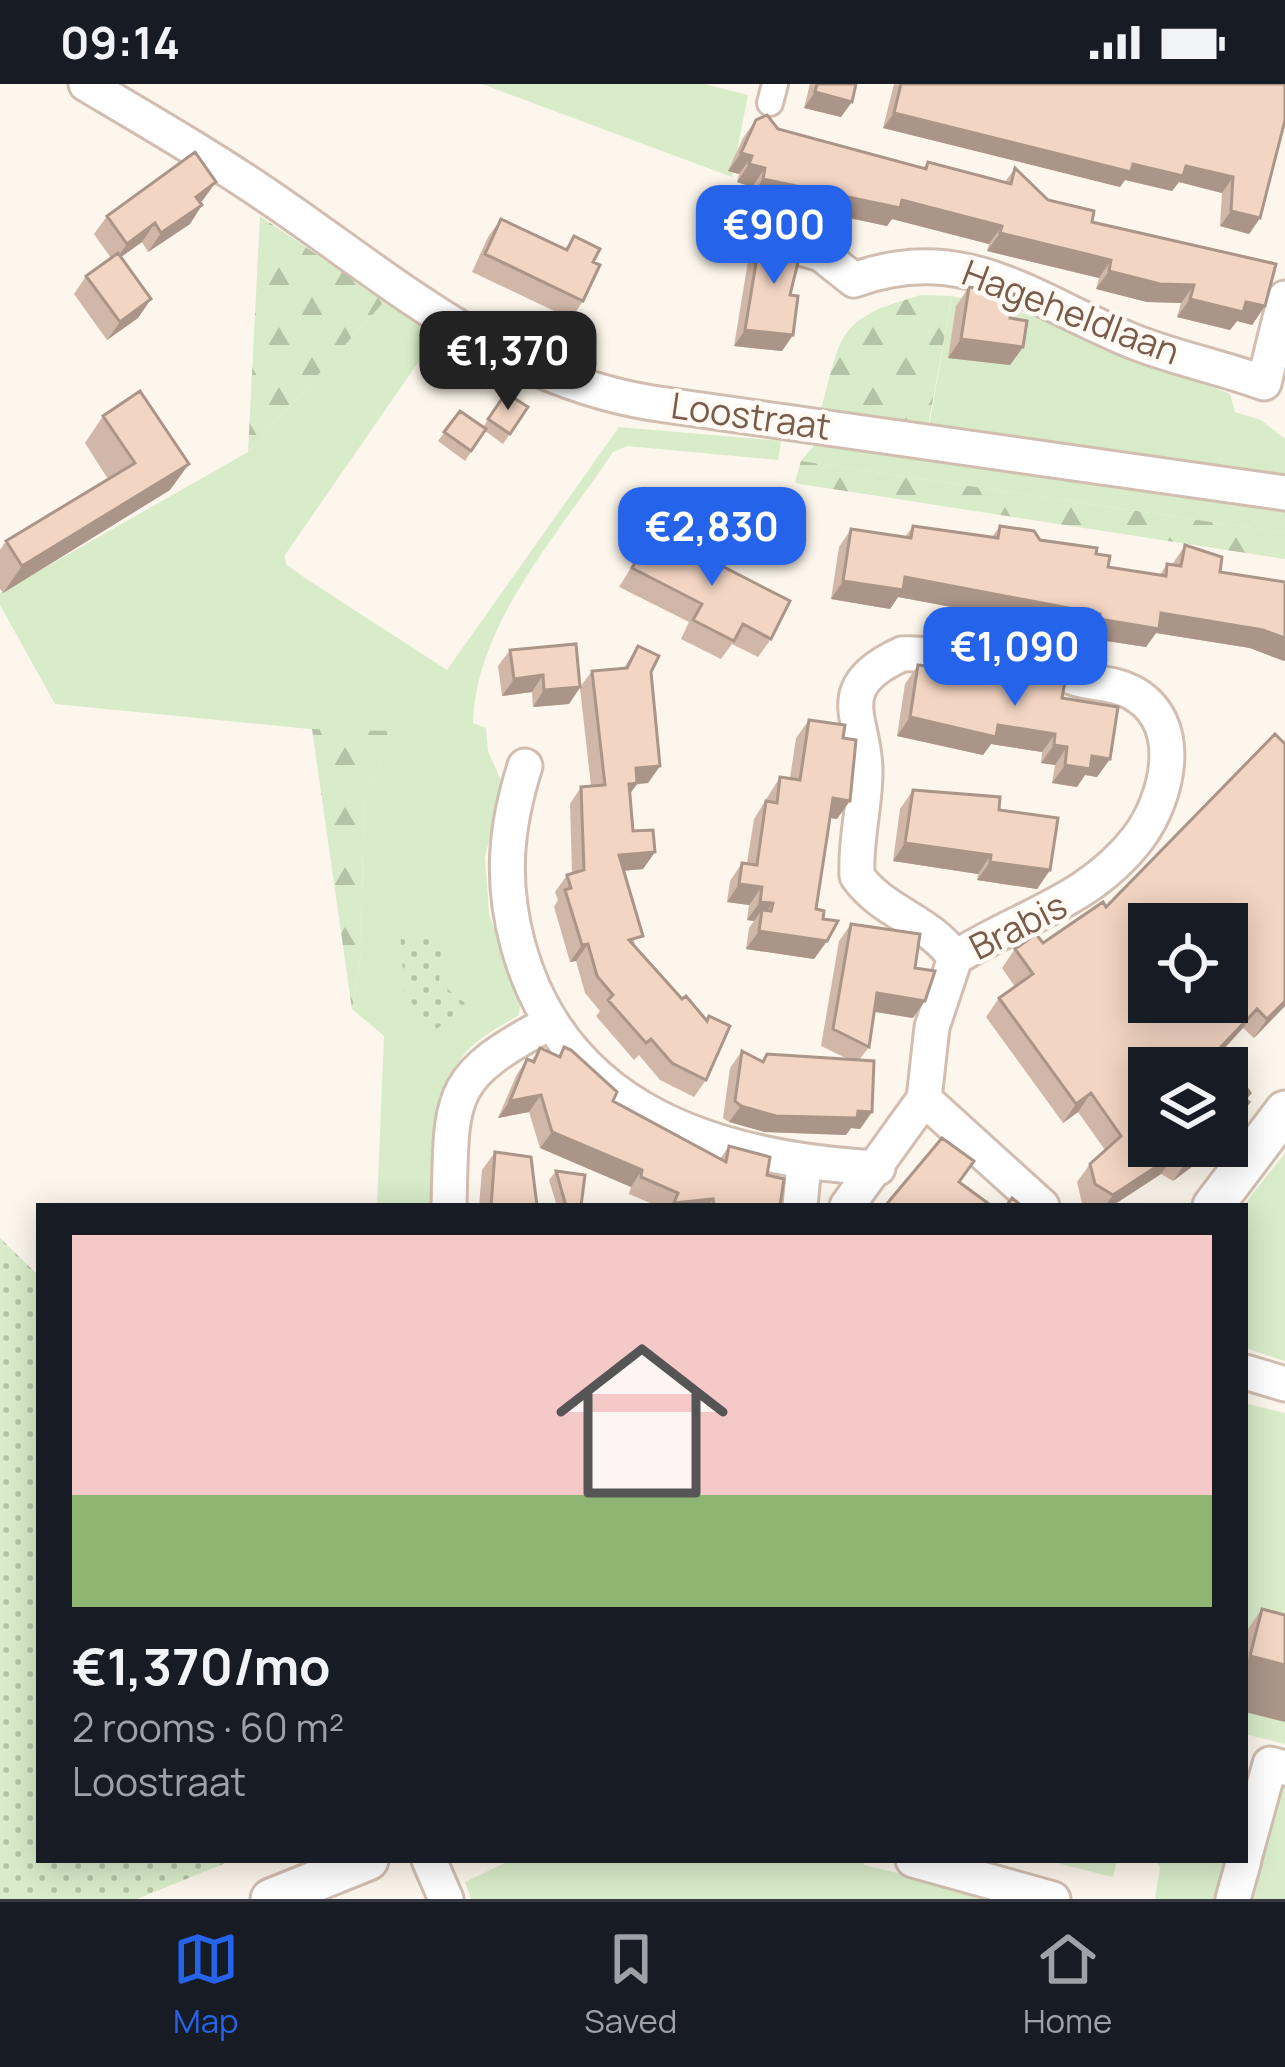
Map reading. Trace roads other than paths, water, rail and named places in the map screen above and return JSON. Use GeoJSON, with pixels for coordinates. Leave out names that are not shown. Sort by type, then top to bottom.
{"type":"FeatureCollection","features":[{"type":"Feature","properties":{"kind":"street","name":"Loostraat"},"geometry":{"type":"LineString","coordinates":[[86,84],[237,174],[476,340],[557,381],[652,403],[1285,493]]}},
{"type":"Feature","properties":{"kind":"street","name":"Hageheldlaan"},"geometry":{"type":"LineString","coordinates":[[800,248],[836,262],[854,280],[917,264],[988,274],[1137,343],[1264,383],[1285,298]]}},
{"type":"Feature","properties":{"kind":"street","name":"Brabis"},"geometry":{"type":"LineString","coordinates":[[924,1099],[932,1028],[955,958],[997,931],[1055,910],[1083,892],[1138,838],[1154,812],[1168,765],[1159,722],[1135,693],[1076,679],[1041,656],[1000,648],[957,658],[902,654],[861,688],[853,721],[866,769],[857,876],[872,897],[894,913],[928,926],[955,958]]}},
{"type":"Feature","properties":{"kind":"street"},"geometry":{"type":"LineString","coordinates":[[525,766],[504,873],[522,960],[548,1024],[595,1073],[667,1123],[745,1152],[804,1164],[878,1168]]}},
{"type":"Feature","properties":{"kind":"street"},"geometry":{"type":"LineString","coordinates":[[449,1203],[451,1137],[460,1090],[482,1062],[548,1024]]}},
{"type":"Feature","properties":{"kind":"street"},"geometry":{"type":"LineString","coordinates":[[850,1203],[924,1099],[1039,1203]]}},
{"type":"Feature","properties":{"kind":"street"},"geometry":{"type":"LineString","coordinates":[[1215,1203],[1285,1111]]}},
{"type":"Feature","properties":{"kind":"street"},"geometry":{"type":"LineString","coordinates":[[800,1203],[804,1164]]}},
{"type":"Feature","properties":{"kind":"street"},"geometry":{"type":"LineString","coordinates":[[1248,1373],[1285,1384]]}},
{"type":"Feature","properties":{"kind":"street"},"geometry":{"type":"LineString","coordinates":[[1248,1847],[1278,1766]]}},
{"type":"Feature","properties":{"kind":"street"},"geometry":{"type":"LineString","coordinates":[[271,1899],[361,1863]]}},
{"type":"Feature","properties":{"kind":"street"},"geometry":{"type":"LineString","coordinates":[[430,1863],[446,1899]]}},
{"type":"Feature","properties":{"kind":"street"},"geometry":{"type":"LineString","coordinates":[[924,1863],[1053,1899]]}},
{"type":"Feature","properties":{"kind":"street"},"geometry":{"type":"LineString","coordinates":[[1233,1899],[1243,1863]]}}]}
